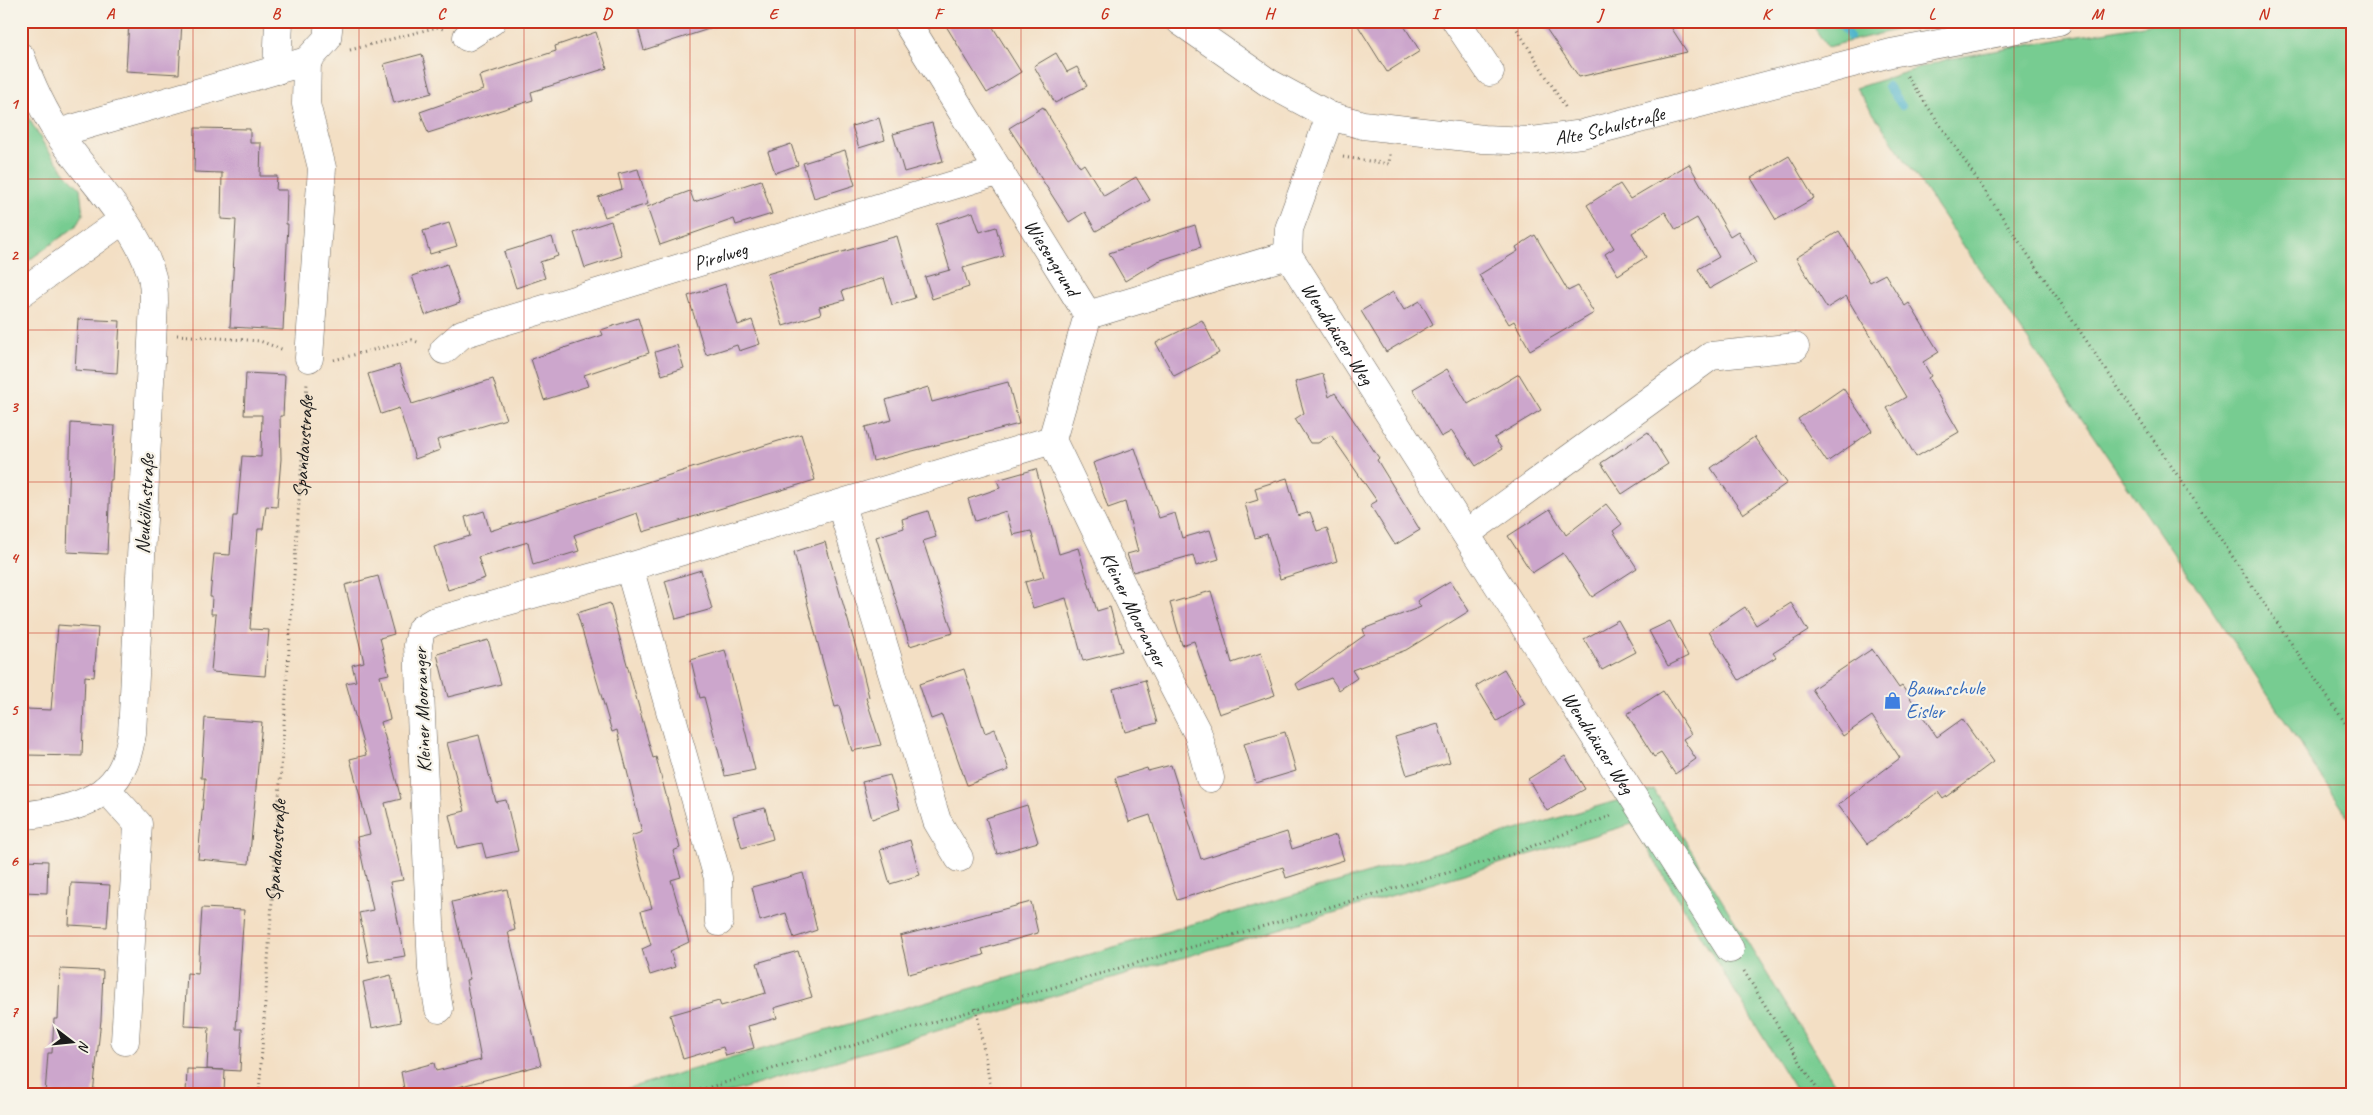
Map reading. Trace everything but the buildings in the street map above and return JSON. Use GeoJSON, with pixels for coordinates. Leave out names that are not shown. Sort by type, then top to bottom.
{"type":"FeatureCollection","features":[{"type":"Feature","properties":{"kind":"street"},"geometry":{"type":"LineString","coordinates":[[277,70],[279,21]]}},
{"type":"Feature","properties":{"kind":"street"},"geometry":{"type":"LineString","coordinates":[[58,133],[307,61],[327,39],[329,21]]}},
{"type":"Feature","properties":{"kind":"street"},"geometry":{"type":"LineString","coordinates":[[467,37],[492,21]]}},
{"type":"Feature","properties":{"kind":"street","name":"Wiesengrund"},"geometry":{"type":"LineString","coordinates":[[906,21],[1088,315],[1288,255]]}},
{"type":"Feature","properties":{"kind":"street","name":"Alte Schulstraße"},"geometry":{"type":"LineString","coordinates":[[1180,21],[1269,83],[1330,116],[1363,125],[1482,139],[1531,141],[1582,134],[1891,53],[2059,21]]}},
{"type":"Feature","properties":{"kind":"street"},"geometry":{"type":"LineString","coordinates":[[1456,21],[1490,72]]}},
{"type":"Feature","properties":{"kind":"street","name":"Neuköllnstraße"},"geometry":{"type":"LineString","coordinates":[[21,57],[36,98],[58,133],[123,220],[146,262],[152,277],[154,334],[132,734],[123,766],[106,788],[81,805],[58,812],[21,816]]}},
{"type":"Feature","properties":{"kind":"street"},"geometry":{"type":"LineString","coordinates":[[307,61],[306,104],[322,168],[309,358]]}},
{"type":"Feature","properties":{"kind":"street"},"geometry":{"type":"LineString","coordinates":[[1288,255],[1289,229],[1330,116]]}},
{"type":"Feature","properties":{"kind":"street","name":"Pirolweg"},"geometry":{"type":"LineString","coordinates":[[444,350],[462,334],[1000,171]]}},
{"type":"Feature","properties":{"kind":"street"},"geometry":{"type":"LineString","coordinates":[[21,293],[123,220]]}},
{"type":"Feature","properties":{"kind":"street","name":"Wendhäuser Weg"},"geometry":{"type":"LineString","coordinates":[[1288,255],[1467,533],[1730,949]]}},
{"type":"Feature","properties":{"kind":"street"},"geometry":{"type":"LineString","coordinates":[[1052,440],[1088,315]]}},
{"type":"Feature","properties":{"kind":"street"},"geometry":{"type":"LineString","coordinates":[[1467,533],[1711,356],[1795,347]]}},
{"type":"Feature","properties":{"kind":"street","name":"Kleiner Mooranger"},"geometry":{"type":"LineString","coordinates":[[439,1009],[432,968],[418,645],[421,629],[433,622],[629,568],[1052,440],[1138,618],[1198,734],[1210,778]]}},
{"type":"Feature","properties":{"kind":"street"},"geometry":{"type":"LineString","coordinates":[[841,505],[937,821],[959,858]]}},
{"type":"Feature","properties":{"kind":"street"},"geometry":{"type":"LineString","coordinates":[[629,568],[718,878],[720,922]]}},
{"type":"Feature","properties":{"kind":"street"},"geometry":{"type":"LineString","coordinates":[[106,788],[138,824],[125,1041]]}},
{"type":"Feature","properties":{"kind":"path"},"geometry":{"type":"LineString","coordinates":[[1512,21],[1582,134]]}},
{"type":"Feature","properties":{"kind":"path"},"geometry":{"type":"LineString","coordinates":[[307,61],[437,27],[467,37]]}},
{"type":"Feature","properties":{"kind":"path"},"geometry":{"type":"LineString","coordinates":[[1891,53],[2352,732]]}},
{"type":"Feature","properties":{"kind":"path"},"geometry":{"type":"LineString","coordinates":[[1318,151],[1389,164],[1391,148]]}},
{"type":"Feature","properties":{"kind":"path","name":"Spandaustraße"},"geometry":{"type":"LineString","coordinates":[[259,1094],[309,358]]}},
{"type":"Feature","properties":{"kind":"path"},"geometry":{"type":"LineString","coordinates":[[686,1094],[976,1008],[1512,854],[1639,805]]}},
{"type":"Feature","properties":{"kind":"path"},"geometry":{"type":"LineString","coordinates":[[1730,949],[1820,1094]]}},
{"type":"Feature","properties":{"kind":"path"},"geometry":{"type":"LineString","coordinates":[[976,1008],[992,1094]]}},
{"type":"Feature","properties":{"kind":"green space"},"geometry":{"type":"Polygon","coordinates":[[[1810,21],[1896,21],[1899,29],[1827,47],[1810,21]]]}},
{"type":"Feature","properties":{"kind":"green space"},"geometry":{"type":"Polygon","coordinates":[[[2166,21],[2352,21],[2352,823],[2214,613],[1856,88],[1948,59],[2166,21]]]}},
{"type":"Feature","properties":{"kind":"green space"},"geometry":{"type":"Polygon","coordinates":[[[21,105],[45,146],[67,175],[80,188],[83,215],[75,227],[21,266],[21,105]]]}},
{"type":"Feature","properties":{"kind":"green space"},"geometry":{"type":"Polygon","coordinates":[[[1654,790],[1841,1094],[1798,1094],[1632,824],[725,1094],[608,1094],[1654,790]]]}},
{"type":"Feature","properties":{"kind":"waterway"},"geometry":{"type":"LineString","coordinates":[[1839,21],[1850,37]]}},
{"type":"Feature","properties":{"kind":"waterway"},"geometry":{"type":"LineString","coordinates":[[1888,86],[1902,106]]}},
{"type":"Feature","properties":{"kind":"place","name":"Baumschule Eisler"},"geometry":{"type":"Point","coordinates":[1892,700]}}]}
